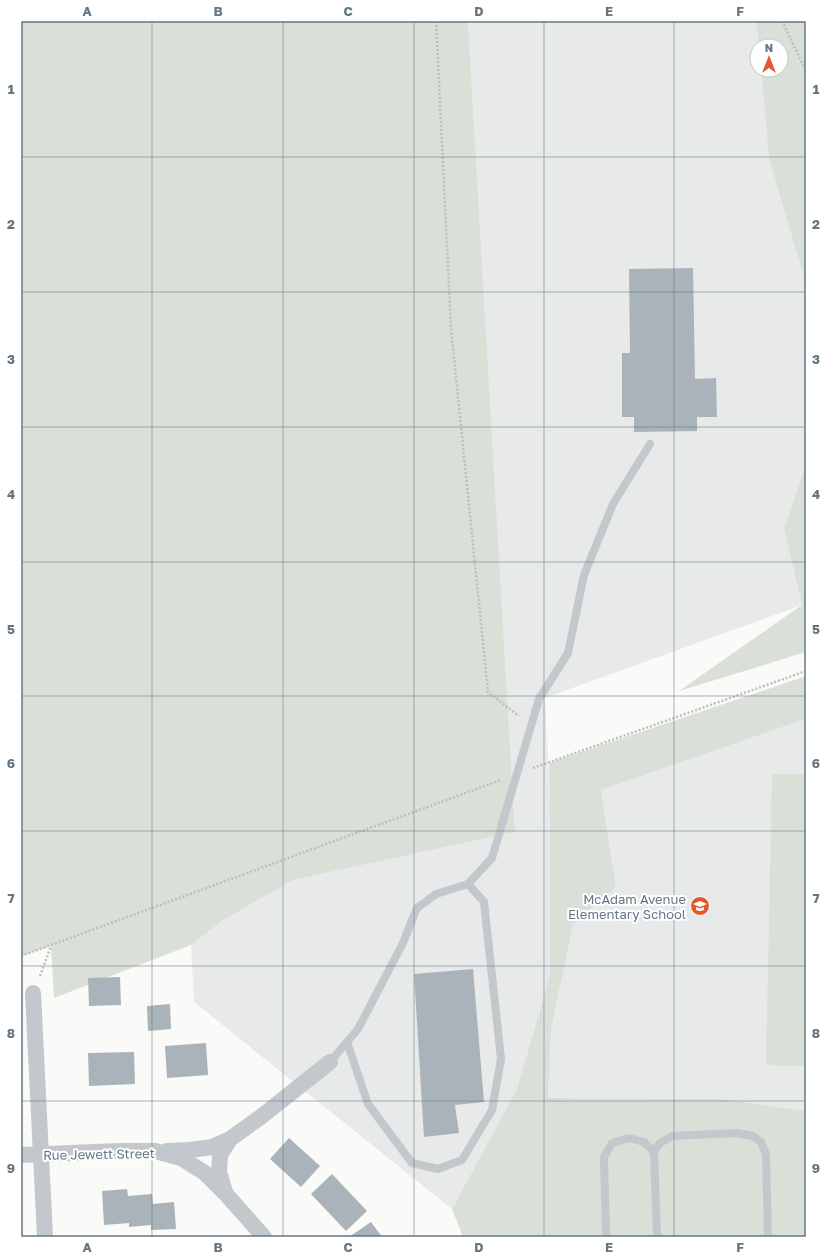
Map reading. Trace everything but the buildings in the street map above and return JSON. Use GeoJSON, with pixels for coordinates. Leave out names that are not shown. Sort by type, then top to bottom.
{"type":"FeatureCollection","features":[{"type":"Feature","properties":{"kind":"street"},"geometry":{"type":"LineString","coordinates":[[33,994],[45,1237]]}},
{"type":"Feature","properties":{"kind":"street"},"geometry":{"type":"LineString","coordinates":[[155,1151],[190,1150],[212,1147],[230,1139],[262,1116],[330,1062]]}},
{"type":"Feature","properties":{"kind":"street"},"geometry":{"type":"LineString","coordinates":[[225,1193],[219,1172],[220,1155],[230,1139]]}},
{"type":"Feature","properties":{"kind":"street","name":"Rue Jewett Street"},"geometry":{"type":"LineString","coordinates":[[21,1155],[155,1151],[181,1158],[206,1173],[264,1237]]}},
{"type":"Feature","properties":{"kind":"lane"},"geometry":{"type":"LineString","coordinates":[[330,1062],[358,1029],[403,943],[417,908],[436,894],[468,884],[492,858],[538,699],[568,653],[584,576],[613,504],[650,444]]}},
{"type":"Feature","properties":{"kind":"lane"},"geometry":{"type":"LineString","coordinates":[[347,1042],[368,1104],[412,1162],[438,1169],[462,1160],[492,1110],[501,1059],[484,902],[468,884]]}},
{"type":"Feature","properties":{"kind":"lane"},"geometry":{"type":"LineString","coordinates":[[657,1237],[654,1152],[660,1143],[672,1136],[737,1133],[753,1136],[761,1142],[766,1154],[768,1237]]}},
{"type":"Feature","properties":{"kind":"lane"},"geometry":{"type":"LineString","coordinates":[[606,1237],[604,1157],[612,1143],[629,1138],[644,1142],[654,1152]]}},
{"type":"Feature","properties":{"kind":"path"},"geometry":{"type":"LineString","coordinates":[[436,21],[451,328],[488,692],[531,725]]}},
{"type":"Feature","properties":{"kind":"path"},"geometry":{"type":"LineString","coordinates":[[782,21],[806,71]]}},
{"type":"Feature","properties":{"kind":"path"},"geometry":{"type":"LineString","coordinates":[[21,956],[517,774],[806,671]]}},
{"type":"Feature","properties":{"kind":"path"},"geometry":{"type":"LineString","coordinates":[[33,994],[51,946]]}},
{"type":"Feature","properties":{"kind":"shaded area"},"geometry":{"type":"Polygon","coordinates":[[[21,21],[468,21],[515,832],[293,880],[222,921],[191,945],[54,998],[51,946],[21,956],[21,21]]]}},
{"type":"Feature","properties":{"kind":"shaded area"},"geometry":{"type":"Polygon","coordinates":[[[468,21],[756,21],[758,38],[749,38],[749,78],[762,78],[769,158],[806,285],[806,464],[784,529],[802,605],[545,698],[550,805],[550,975],[517,1089],[452,1209],[194,1002],[191,945],[222,921],[293,880],[515,832],[468,21]]]}},
{"type":"Feature","properties":{"kind":"shaded area"},"geometry":{"type":"Polygon","coordinates":[[[756,21],[806,21],[806,285],[769,158],[762,78],[789,78],[789,38],[758,38],[756,21]]]}},
{"type":"Feature","properties":{"kind":"shaded area"},"geometry":{"type":"Polygon","coordinates":[[[806,464],[806,652],[679,691],[802,605],[784,529],[806,464]]]}},
{"type":"Feature","properties":{"kind":"shaded area"},"geometry":{"type":"Polygon","coordinates":[[[806,676],[806,719],[601,790],[616,887],[573,925],[551,1030],[548,1098],[721,1099],[806,1111],[806,1237],[463,1237],[452,1209],[517,1089],[550,975],[549,763],[806,676]]]}},
{"type":"Feature","properties":{"kind":"shaded area","name":"McAdam Avenue Elementary School"},"geometry":{"type":"Polygon","coordinates":[[[806,719],[806,1111],[721,1099],[548,1098],[551,1030],[573,925],[616,887],[601,790],[806,719]]]}},
{"type":"Feature","properties":{"kind":"shaded area"},"geometry":{"type":"Polygon","coordinates":[[[772,774],[806,775],[806,1066],[766,1065],[772,774]]]}},
{"type":"Feature","properties":{"kind":"place","name":"McAdam Avenue Elementary School"},"geometry":{"type":"Point","coordinates":[700,906]}}]}
